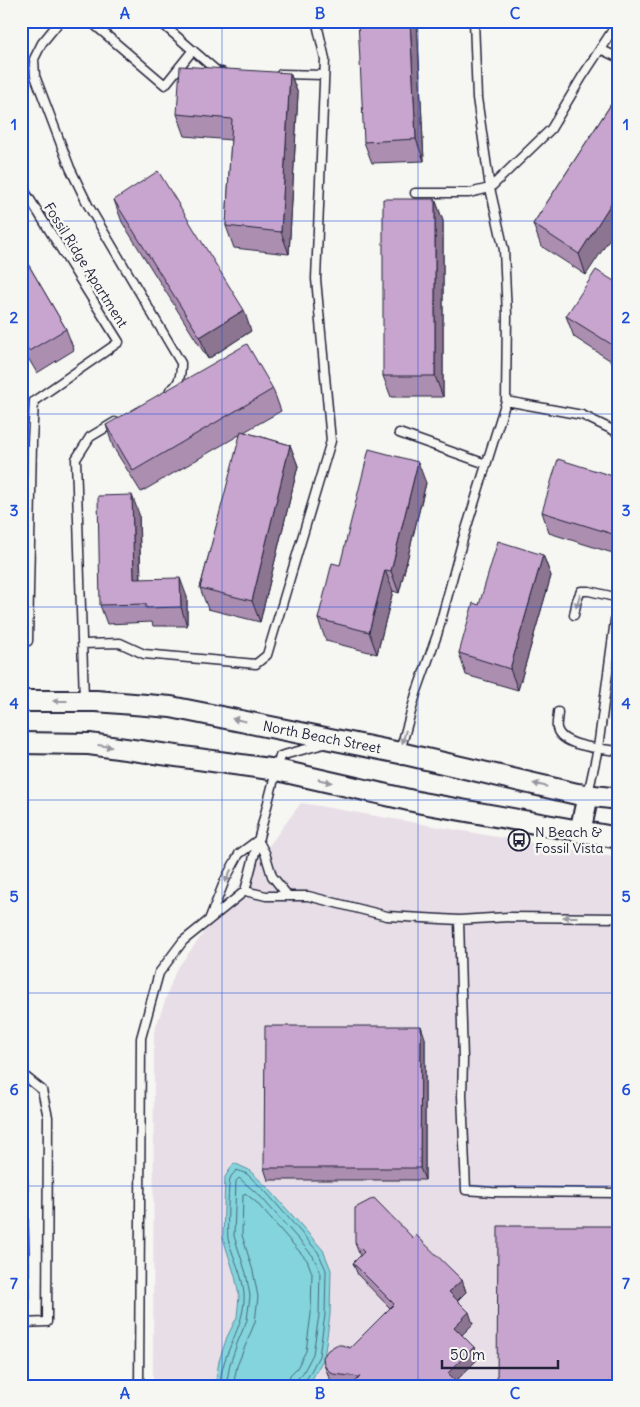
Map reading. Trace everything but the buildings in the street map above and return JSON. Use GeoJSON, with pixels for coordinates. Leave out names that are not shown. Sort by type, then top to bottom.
{"type":"FeatureCollection","features":[{"type":"Feature","properties":{"kind":"main road","name":"North Beach Street"},"geometry":{"type":"LineString","coordinates":[[21,701],[84,701],[171,707],[400,753],[576,794],[619,799]]}},
{"type":"Feature","properties":{"kind":"main road"},"geometry":{"type":"LineString","coordinates":[[21,743],[89,744],[277,770],[422,803],[619,838]]}},
{"type":"Feature","properties":{"kind":"main road"},"geometry":{"type":"LineString","coordinates":[[580,832],[588,795]]}},
{"type":"Feature","properties":{"kind":"lane"},"geometry":{"type":"LineString","coordinates":[[60,21],[42,43],[34,58],[35,76],[70,168],[88,205],[181,363],[181,375],[175,387],[167,392]]}},
{"type":"Feature","properties":{"kind":"lane"},"geometry":{"type":"LineString","coordinates":[[90,21],[165,85],[193,50]]}},
{"type":"Feature","properties":{"kind":"lane"},"geometry":{"type":"LineString","coordinates":[[159,21],[218,72],[228,72]]}},
{"type":"Feature","properties":{"kind":"lane"},"geometry":{"type":"LineString","coordinates":[[82,644],[120,643],[144,654],[256,664],[267,655],[331,441],[316,279],[325,59],[317,24],[314,21]]}},
{"type":"Feature","properties":{"kind":"lane"},"geometry":{"type":"LineString","coordinates":[[400,753],[416,694],[437,635],[463,539],[506,401],[507,315],[504,250],[490,188],[477,98],[474,21]]}},
{"type":"Feature","properties":{"kind":"lane"},"geometry":{"type":"LineString","coordinates":[[415,193],[469,193],[490,188],[551,129],[612,30],[612,21]]}},
{"type":"Feature","properties":{"kind":"lane"},"geometry":{"type":"LineString","coordinates":[[600,49],[619,58]]}},
{"type":"Feature","properties":{"kind":"lane"},"geometry":{"type":"LineString","coordinates":[[275,74],[324,75]]}},
{"type":"Feature","properties":{"kind":"lane","name":"Fossil Ridge Apartment"},"geometry":{"type":"LineString","coordinates":[[21,184],[119,342],[34,401],[28,641],[21,641]]}},
{"type":"Feature","properties":{"kind":"lane"},"geometry":{"type":"LineString","coordinates":[[506,401],[582,415],[619,433]]}},
{"type":"Feature","properties":{"kind":"lane"},"geometry":{"type":"LineString","coordinates":[[84,701],[76,459],[90,437],[124,417]]}},
{"type":"Feature","properties":{"kind":"lane"},"geometry":{"type":"LineString","coordinates":[[399,433],[486,464]]}},
{"type":"Feature","properties":{"kind":"lane"},"geometry":{"type":"LineString","coordinates":[[574,615],[581,591],[590,591],[619,598],[598,748],[588,795]]}},
{"type":"Feature","properties":{"kind":"lane"},"geometry":{"type":"LineString","coordinates":[[558,712],[557,729],[562,737],[575,744],[619,751]]}},
{"type":"Feature","properties":{"kind":"lane"},"geometry":{"type":"LineString","coordinates":[[139,1386],[141,1038],[159,973],[183,941],[245,892],[280,756],[338,740]]}},
{"type":"Feature","properties":{"kind":"lane"},"geometry":{"type":"LineString","coordinates":[[258,840],[265,853],[272,876],[288,896]]}},
{"type":"Feature","properties":{"kind":"lane"},"geometry":{"type":"LineString","coordinates":[[209,920],[239,854],[258,840]]}},
{"type":"Feature","properties":{"kind":"lane"},"geometry":{"type":"LineString","coordinates":[[245,892],[266,896],[308,896],[387,916],[459,920],[508,917],[619,918]]}},
{"type":"Feature","properties":{"kind":"lane"},"geometry":{"type":"LineString","coordinates":[[459,920],[463,1060],[462,1095],[466,1190],[619,1193]]}},
{"type":"Feature","properties":{"kind":"lane"},"geometry":{"type":"LineString","coordinates":[[21,1073],[42,1090],[48,1117],[48,1146],[47,1322],[21,1322]]}},
{"type":"Feature","properties":{"kind":"shaded area"},"geometry":{"type":"Polygon","coordinates":[[[301,803],[619,858],[619,1386],[153,1386],[154,1032],[176,970],[301,803]]]}},
{"type":"Feature","properties":{"kind":"water"},"geometry":{"type":"Polygon","coordinates":[[[234,1163],[249,1170],[269,1189],[323,1250],[331,1270],[330,1315],[324,1358],[311,1381],[304,1386],[215,1386],[219,1361],[227,1337],[237,1317],[239,1296],[223,1238],[225,1177],[234,1163]]]}},
{"type":"Feature","properties":{"kind":"place","name":"N Beach & Fossil Vista"},"geometry":{"type":"Point","coordinates":[519,840]}}]}
